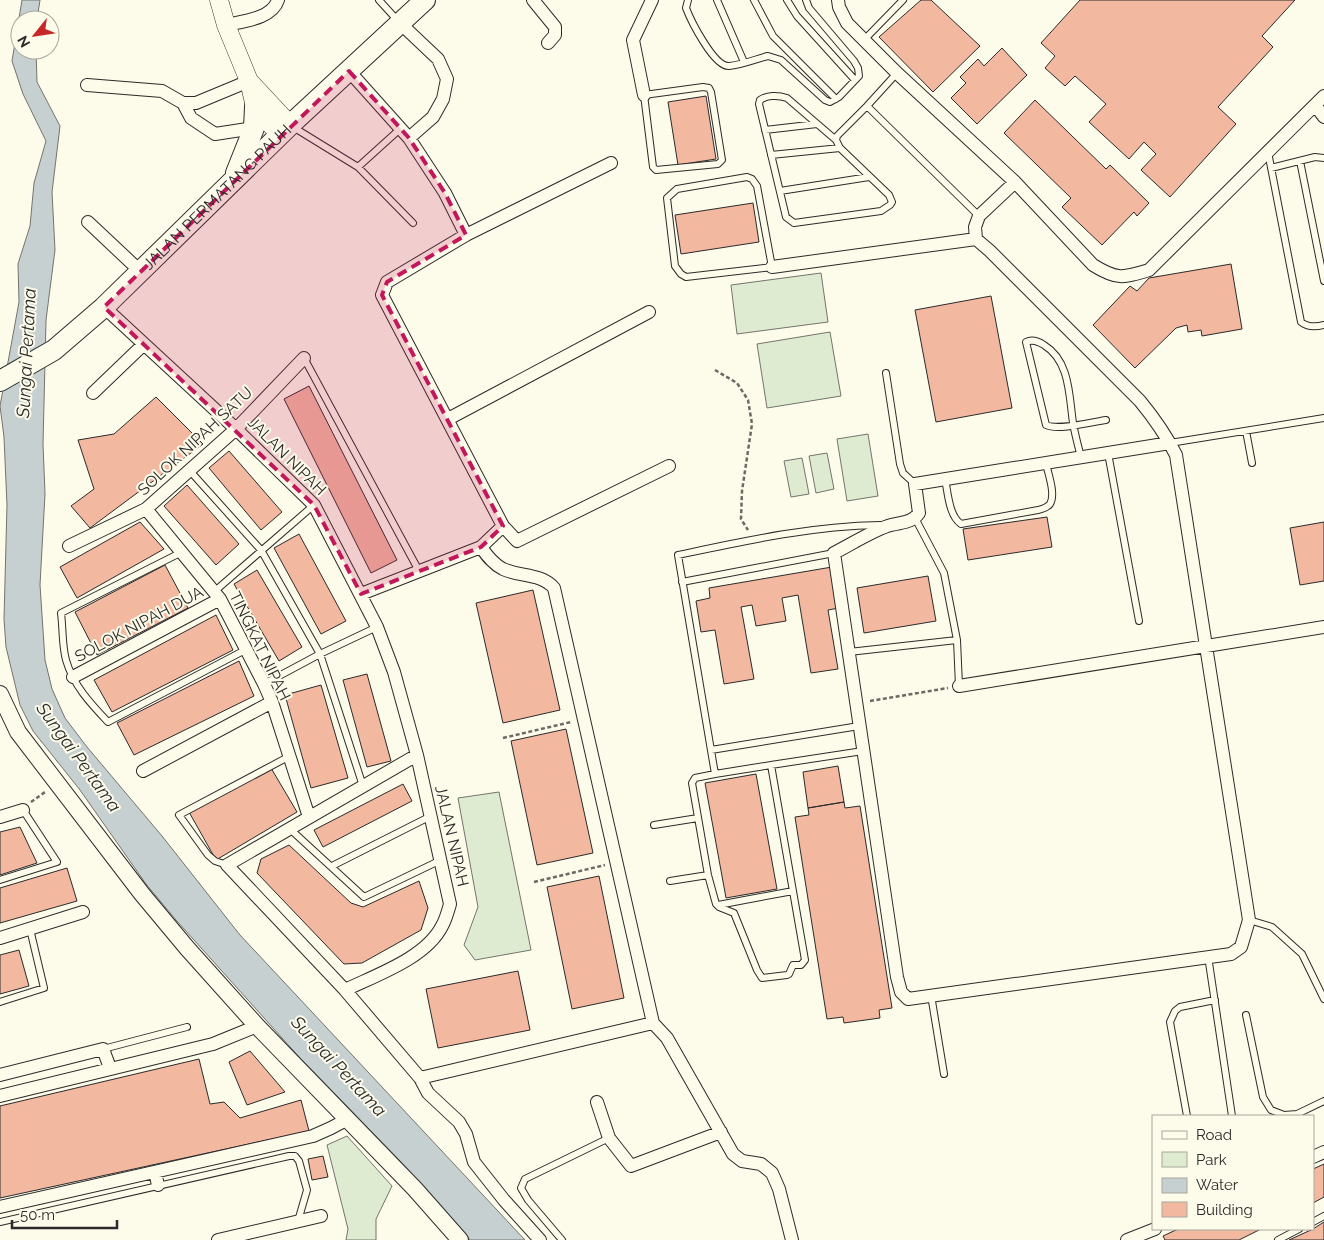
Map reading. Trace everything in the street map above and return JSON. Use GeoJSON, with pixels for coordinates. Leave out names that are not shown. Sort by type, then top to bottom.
{"type":"FeatureCollection","features":[{"type":"Feature","properties":{"kind":"main road"},"geometry":{"type":"LineString","coordinates":[[219,0],[226,25],[249,81],[255,106],[254,128],[248,147],[232,182]]}},
{"type":"Feature","properties":{"kind":"main road","name":"JALAN PERMATANG PAUH"},"geometry":{"type":"LineString","coordinates":[[0,381],[54,350],[104,307],[285,130],[425,0]]}},
{"type":"Feature","properties":{"kind":"main road"},"geometry":{"type":"LineString","coordinates":[[249,81],[285,130]]}},
{"type":"Feature","properties":{"kind":"main road"},"geometry":{"type":"LineString","coordinates":[[255,106],[285,130]]}},
{"type":"Feature","properties":{"kind":"street"},"geometry":{"type":"LineString","coordinates":[[226,25],[258,18],[273,10],[278,0]]}},
{"type":"Feature","properties":{"kind":"street"},"geometry":{"type":"LineString","coordinates":[[533,0],[555,27],[555,34],[548,43]]}},
{"type":"Feature","properties":{"kind":"street"},"geometry":{"type":"LineString","coordinates":[[644,96],[634,40],[652,0]]}},
{"type":"Feature","properties":{"kind":"street"},"geometry":{"type":"LineString","coordinates":[[838,0],[839,7],[847,23],[897,73],[1014,182],[1093,265],[1109,275],[1127,277],[1149,270],[1324,96]]}},
{"type":"Feature","properties":{"kind":"street"},"geometry":{"type":"LineString","coordinates":[[401,24],[438,59],[448,79],[443,99],[433,117],[409,138]]}},
{"type":"Feature","properties":{"kind":"street"},"geometry":{"type":"LineString","coordinates":[[349,71],[409,138],[445,193],[466,235]]}},
{"type":"Feature","properties":{"kind":"street"},"geometry":{"type":"LineString","coordinates":[[86,85],[162,91],[183,103],[196,103],[249,81]]}},
{"type":"Feature","properties":{"kind":"street"},"geometry":{"type":"LineString","coordinates":[[183,103],[191,118],[214,134],[254,128]]}},
{"type":"Feature","properties":{"kind":"street"},"geometry":{"type":"LineString","coordinates":[[1315,105],[1324,117]]}},
{"type":"Feature","properties":{"kind":"street"},"geometry":{"type":"LineString","coordinates":[[611,163],[466,235],[387,282],[382,295],[503,526],[517,541],[669,466]]}},
{"type":"Feature","properties":{"kind":"street"},"geometry":{"type":"LineString","coordinates":[[1014,182],[979,216],[975,227],[976,239],[1140,401],[1159,424],[1170,443],[1176,455],[1249,920],[1241,947],[1232,954],[908,999],[901,992],[897,978],[834,553],[889,525],[910,521],[915,518],[919,513],[915,484],[1170,443]]}},
{"type":"Feature","properties":{"kind":"street"},"geometry":{"type":"LineString","coordinates":[[88,222],[140,271]]}},
{"type":"Feature","properties":{"kind":"street"},"geometry":{"type":"LineString","coordinates":[[772,267],[976,239]]}},
{"type":"Feature","properties":{"kind":"street","name":"JALAN NIPAH"},"geometry":{"type":"LineString","coordinates":[[104,307],[236,428],[314,505],[377,627],[394,672],[432,816],[450,904],[442,927],[426,947],[404,961],[345,990]]}},
{"type":"Feature","properties":{"kind":"street"},"geometry":{"type":"LineString","coordinates":[[448,419],[649,312]]}},
{"type":"Feature","properties":{"kind":"street"},"geometry":{"type":"LineString","coordinates":[[93,393],[144,344]]}},
{"type":"Feature","properties":{"kind":"street","name":"SOLOK NIPAH SATU"},"geometry":{"type":"LineString","coordinates":[[69,546],[146,509],[236,428],[304,358]]}},
{"type":"Feature","properties":{"kind":"street","name":"TINGKAT NIPAH"},"geometry":{"type":"LineString","coordinates":[[146,509],[218,595],[247,649],[272,702],[309,818]]}},
{"type":"Feature","properties":{"kind":"street"},"geometry":{"type":"LineString","coordinates":[[360,594],[481,547],[503,526]]}},
{"type":"Feature","properties":{"kind":"street"},"geometry":{"type":"LineString","coordinates":[[481,547],[491,561],[504,569],[548,581],[554,588],[653,1023],[667,1038],[733,1154],[742,1161],[761,1164],[772,1173],[779,1189],[792,1240]]}},
{"type":"Feature","properties":{"kind":"street","name":"SOLOK NIPAH DUA"},"geometry":{"type":"LineString","coordinates":[[73,677],[218,595]]}},
{"type":"Feature","properties":{"kind":"street"},"geometry":{"type":"LineString","coordinates":[[959,686],[1324,627]]}},
{"type":"Feature","properties":{"kind":"street"},"geometry":{"type":"LineString","coordinates":[[0,694],[18,732],[170,928],[257,1026],[346,1120],[415,1189],[460,1240]]}},
{"type":"Feature","properties":{"kind":"street"},"geometry":{"type":"LineString","coordinates":[[143,771],[272,702]]}},
{"type":"Feature","properties":{"kind":"street"},"geometry":{"type":"LineString","coordinates":[[417,755],[228,865],[345,990],[420,1078],[428,1093],[459,1122],[466,1134],[474,1162],[504,1200],[540,1240]]}},
{"type":"Feature","properties":{"kind":"street"},"geometry":{"type":"LineString","coordinates":[[0,817],[23,810]]}},
{"type":"Feature","properties":{"kind":"street"},"geometry":{"type":"LineString","coordinates":[[0,938],[84,912]]}},
{"type":"Feature","properties":{"kind":"street"},"geometry":{"type":"LineString","coordinates":[[420,1078],[653,1023]]}},
{"type":"Feature","properties":{"kind":"street"},"geometry":{"type":"LineString","coordinates":[[0,1096],[213,1044],[257,1026]]}},
{"type":"Feature","properties":{"kind":"street"},"geometry":{"type":"LineString","coordinates":[[0,1075],[103,1049],[110,1068]]}},
{"type":"Feature","properties":{"kind":"street"},"geometry":{"type":"LineString","coordinates":[[597,1102],[609,1138],[631,1166],[721,1132]]}},
{"type":"Feature","properties":{"kind":"street"},"geometry":{"type":"LineString","coordinates":[[0,1207],[313,1136],[346,1120]]}},
{"type":"Feature","properties":{"kind":"street"},"geometry":{"type":"LineString","coordinates":[[155,1172],[158,1185]]}},
{"type":"Feature","properties":{"kind":"street"},"geometry":{"type":"LineString","coordinates":[[218,1240],[321,1216]]}},
{"type":"Feature","properties":{"kind":"street"},"geometry":{"type":"LineString","coordinates":[[1131,1239],[1153,1230]]}},
{"type":"Feature","properties":{"kind":"lane"},"geometry":{"type":"LineString","coordinates":[[378,0],[401,24]]}},
{"type":"Feature","properties":{"kind":"lane"},"geometry":{"type":"LineString","coordinates":[[688,0],[686,8],[694,26],[720,63],[728,66],[768,56],[773,57],[781,60],[825,100],[830,102],[859,76],[858,68],[809,8],[806,0]]}},
{"type":"Feature","properties":{"kind":"lane"},"geometry":{"type":"LineString","coordinates":[[717,0],[744,62]]}},
{"type":"Feature","properties":{"kind":"lane"},"geometry":{"type":"LineString","coordinates":[[754,0],[773,36],[836,98]]}},
{"type":"Feature","properties":{"kind":"lane"},"geometry":{"type":"LineString","coordinates":[[787,0],[797,16],[855,80]]}},
{"type":"Feature","properties":{"kind":"lane"},"geometry":{"type":"LineString","coordinates":[[864,40],[903,0]]}},
{"type":"Feature","properties":{"kind":"lane"},"geometry":{"type":"LineString","coordinates":[[836,140],[837,136],[897,73]]}},
{"type":"Feature","properties":{"kind":"lane"},"geometry":{"type":"LineString","coordinates":[[703,87],[709,88],[722,160],[720,162],[684,168],[656,170],[654,168],[644,96],[703,87]]}},
{"type":"Feature","properties":{"kind":"lane"},"geometry":{"type":"LineString","coordinates":[[781,96],[787,98],[817,124],[836,140],[840,148],[889,196],[892,202],[890,205],[881,210],[794,223],[786,217],[759,104],[760,100],[764,97],[781,96]]}},
{"type":"Feature","properties":{"kind":"lane"},"geometry":{"type":"LineString","coordinates":[[867,106],[979,216]]}},
{"type":"Feature","properties":{"kind":"lane"},"geometry":{"type":"LineString","coordinates":[[765,130],[817,124]]}},
{"type":"Feature","properties":{"kind":"lane"},"geometry":{"type":"LineString","coordinates":[[358,167],[400,129]]}},
{"type":"Feature","properties":{"kind":"lane"},"geometry":{"type":"LineString","coordinates":[[285,130],[358,167],[414,223]]}},
{"type":"Feature","properties":{"kind":"lane"},"geometry":{"type":"LineString","coordinates":[[771,155],[840,148]]}},
{"type":"Feature","properties":{"kind":"lane"},"geometry":{"type":"LineString","coordinates":[[1268,152],[1301,322],[1312,326],[1324,325]]}},
{"type":"Feature","properties":{"kind":"lane"},"geometry":{"type":"LineString","coordinates":[[1271,168],[1315,157],[1324,158]]}},
{"type":"Feature","properties":{"kind":"lane"},"geometry":{"type":"LineString","coordinates":[[1300,161],[1324,281]]}},
{"type":"Feature","properties":{"kind":"lane"},"geometry":{"type":"LineString","coordinates":[[747,177],[752,179],[757,186],[772,267],[686,277],[681,274],[675,266],[667,198],[669,195],[677,189],[747,177]]}},
{"type":"Feature","properties":{"kind":"lane"},"geometry":{"type":"LineString","coordinates":[[780,191],[869,177]]}},
{"type":"Feature","properties":{"kind":"lane"},"geometry":{"type":"LineString","coordinates":[[1081,457],[1074,425],[1068,381],[1062,367],[1054,351],[1042,343],[1034,340],[1028,341],[1025,344],[1046,425],[1051,427],[1074,425],[1106,420]]}},
{"type":"Feature","properties":{"kind":"lane"},"geometry":{"type":"LineString","coordinates":[[304,358],[419,571]]}},
{"type":"Feature","properties":{"kind":"lane"},"geometry":{"type":"LineString","coordinates":[[886,373],[900,464],[903,473],[915,484]]}},
{"type":"Feature","properties":{"kind":"lane"},"geometry":{"type":"LineString","coordinates":[[1170,443],[1324,418]]}},
{"type":"Feature","properties":{"kind":"lane"},"geometry":{"type":"LineString","coordinates":[[1246,431],[1252,464]]}},
{"type":"Feature","properties":{"kind":"lane"},"geometry":{"type":"LineString","coordinates":[[1108,453],[1139,621]]}},
{"type":"Feature","properties":{"kind":"lane"},"geometry":{"type":"LineString","coordinates":[[945,479],[953,512],[961,524],[1046,507],[1050,504],[1052,495],[1046,463]]}},
{"type":"Feature","properties":{"kind":"lane"},"geometry":{"type":"LineString","coordinates":[[190,471],[261,550],[320,654],[362,786]]}},
{"type":"Feature","properties":{"kind":"lane"},"geometry":{"type":"LineString","coordinates":[[218,595],[261,550],[314,505]]}},
{"type":"Feature","properties":{"kind":"lane"},"geometry":{"type":"LineString","coordinates":[[915,518],[944,573],[957,640],[959,686]]}},
{"type":"Feature","properties":{"kind":"lane"},"geometry":{"type":"LineString","coordinates":[[715,774],[678,555],[754,539],[843,526],[889,525]]}},
{"type":"Feature","properties":{"kind":"lane"},"geometry":{"type":"LineString","coordinates":[[182,552],[61,613],[66,659],[73,677],[86,699],[108,722],[247,649]]}},
{"type":"Feature","properties":{"kind":"lane"},"geometry":{"type":"LineString","coordinates":[[682,582],[834,553]]}},
{"type":"Feature","properties":{"kind":"lane"},"geometry":{"type":"LineString","coordinates":[[264,684],[320,654],[377,627]]}},
{"type":"Feature","properties":{"kind":"lane"},"geometry":{"type":"LineString","coordinates":[[848,652],[957,640]]}},
{"type":"Feature","properties":{"kind":"lane"},"geometry":{"type":"LineString","coordinates":[[711,750],[859,726]]}},
{"type":"Feature","properties":{"kind":"lane"},"geometry":{"type":"LineString","coordinates":[[771,765],[805,960],[801,965],[793,965],[787,975],[762,978],[734,913],[717,905],[708,875],[693,780],[715,774],[771,765],[863,751]]}},
{"type":"Feature","properties":{"kind":"lane"},"geometry":{"type":"LineString","coordinates":[[228,865],[215,861],[208,855],[179,815],[290,756]]}},
{"type":"Feature","properties":{"kind":"lane"},"geometry":{"type":"LineString","coordinates":[[0,880],[57,862],[23,810]]}},
{"type":"Feature","properties":{"kind":"lane"},"geometry":{"type":"LineString","coordinates":[[332,866],[432,816]]}},
{"type":"Feature","properties":{"kind":"lane"},"geometry":{"type":"LineString","coordinates":[[654,825],[698,818]]}},
{"type":"Feature","properties":{"kind":"lane"},"geometry":{"type":"LineString","coordinates":[[290,829],[364,897],[441,860]]}},
{"type":"Feature","properties":{"kind":"lane"},"geometry":{"type":"LineString","coordinates":[[670,881],[708,875]]}},
{"type":"Feature","properties":{"kind":"lane"},"geometry":{"type":"LineString","coordinates":[[717,905],[793,891]]}},
{"type":"Feature","properties":{"kind":"lane"},"geometry":{"type":"LineString","coordinates":[[1249,920],[1272,927],[1302,954],[1324,999]]}},
{"type":"Feature","properties":{"kind":"lane"},"geometry":{"type":"LineString","coordinates":[[0,1002],[44,988],[30,929]]}},
{"type":"Feature","properties":{"kind":"lane"},"geometry":{"type":"LineString","coordinates":[[1208,956],[1232,1115]]}},
{"type":"Feature","properties":{"kind":"lane"},"geometry":{"type":"LineString","coordinates":[[931,995],[944,1074]]}},
{"type":"Feature","properties":{"kind":"lane"},"geometry":{"type":"LineString","coordinates":[[1187,1115],[1170,1022],[1175,1011],[1180,1007],[1215,1000]]}},
{"type":"Feature","properties":{"kind":"lane"},"geometry":{"type":"LineString","coordinates":[[1246,1016],[1263,1097],[1271,1110],[1284,1115],[1297,1114],[1324,1101]]}},
{"type":"Feature","properties":{"kind":"lane"},"geometry":{"type":"LineString","coordinates":[[103,1049],[187,1027]]}},
{"type":"Feature","properties":{"kind":"lane"},"geometry":{"type":"LineString","coordinates":[[562,1240],[528,1200],[522,1188],[525,1179],[609,1138]]}},
{"type":"Feature","properties":{"kind":"lane"},"geometry":{"type":"LineString","coordinates":[[0,1222],[289,1156],[296,1156],[299,1160],[307,1190],[297,1222]]}},
{"type":"Feature","properties":{"kind":"lane"},"geometry":{"type":"LineString","coordinates":[[1278,1240],[1298,1230]]}},
{"type":"Feature","properties":{"kind":"path"},"geometry":{"type":"LineString","coordinates":[[716,370],[737,382],[748,400],[752,424],[742,491],[741,519],[754,539]]}},
{"type":"Feature","properties":{"kind":"path"},"geometry":{"type":"LineString","coordinates":[[856,704],[959,686]]}},
{"type":"Feature","properties":{"kind":"path"},"geometry":{"type":"LineString","coordinates":[[503,738],[585,719]]}},
{"type":"Feature","properties":{"kind":"path"},"geometry":{"type":"LineString","coordinates":[[23,810],[27,805],[58,784]]}},
{"type":"Feature","properties":{"kind":"path"},"geometry":{"type":"LineString","coordinates":[[534,882],[616,862]]}},
{"type":"Feature","properties":{"kind":"highlighted area"},"geometry":{"type":"Polygon","coordinates":[[[349,71],[409,138],[445,193],[466,235],[387,282],[382,295],[503,526],[481,547],[361,594],[314,505],[104,307],[349,71]]]}},
{"type":"Feature","properties":{"kind":"green space"},"geometry":{"type":"Polygon","coordinates":[[[821,273],[828,322],[737,334],[731,285],[821,273]]]}},
{"type":"Feature","properties":{"kind":"green space"},"geometry":{"type":"Polygon","coordinates":[[[830,332],[841,396],[767,408],[757,344],[830,332]]]}},
{"type":"Feature","properties":{"kind":"green space"},"geometry":{"type":"Polygon","coordinates":[[[868,434],[878,496],[847,501],[837,439],[868,434]]]}},
{"type":"Feature","properties":{"kind":"green space"},"geometry":{"type":"Polygon","coordinates":[[[827,453],[834,489],[816,493],[809,456],[827,453]]]}},
{"type":"Feature","properties":{"kind":"green space"},"geometry":{"type":"Polygon","coordinates":[[[802,458],[809,494],[791,497],[784,461],[802,458]]]}},
{"type":"Feature","properties":{"kind":"green space"},"geometry":{"type":"Polygon","coordinates":[[[499,792],[531,950],[475,960],[464,945],[478,907],[458,798],[499,792]]]}},
{"type":"Feature","properties":{"kind":"green space"},"geometry":{"type":"Polygon","coordinates":[[[347,1136],[392,1186],[376,1219],[376,1240],[346,1240],[348,1229],[327,1145],[347,1136]]]}},
{"type":"Feature","properties":{"kind":"water","name":"Sungai Pertama"},"geometry":{"type":"Polygon","coordinates":[[[22,0],[40,0],[38,10],[20,10],[22,0]]]}},
{"type":"Feature","properties":{"kind":"water","name":"Sungai Pertama"},"geometry":{"type":"Polygon","coordinates":[[[36,60],[37,82],[60,126],[52,192],[55,250],[46,320],[43,444],[45,494],[40,585],[45,660],[52,689],[65,718],[87,747],[162,836],[240,935],[525,1240],[470,1240],[401,1162],[300,1058],[176,920],[146,884],[80,790],[33,731],[20,705],[6,647],[4,619],[7,505],[4,437],[0,406],[19,302],[18,264],[30,226],[34,183],[46,141],[23,94],[12,61],[36,60]]]}},
{"type":"Feature","properties":{"kind":"building"},"geometry":{"type":"Polygon","coordinates":[[[921,0],[931,0],[980,46],[933,92],[879,37],[921,0]]]}},
{"type":"Feature","properties":{"kind":"building"},"geometry":{"type":"Polygon","coordinates":[[[1080,0],[1295,0],[1262,36],[1273,47],[1218,107],[1236,124],[1170,197],[1141,170],[1156,154],[1144,142],[1129,159],[1089,122],[1106,104],[1075,76],[1065,86],[1045,68],[1055,56],[1041,43],[1080,0]]]}},
{"type":"Feature","properties":{"kind":"building"},"geometry":{"type":"Polygon","coordinates":[[[1002,48],[1027,75],[977,124],[951,98],[966,83],[960,77],[978,59],[984,66],[1002,48]]]}},
{"type":"Feature","properties":{"kind":"building"},"geometry":{"type":"Polygon","coordinates":[[[706,96],[716,159],[678,165],[668,102],[706,96]]]}},
{"type":"Feature","properties":{"kind":"building"},"geometry":{"type":"Polygon","coordinates":[[[1035,100],[1106,169],[1110,165],[1149,203],[1137,216],[1134,212],[1102,245],[1062,207],[1071,198],[1004,133],[1035,100]]]}},
{"type":"Feature","properties":{"kind":"building"},"geometry":{"type":"Polygon","coordinates":[[[753,203],[759,242],[681,254],[675,215],[753,203]]]}},
{"type":"Feature","properties":{"kind":"building"},"geometry":{"type":"Polygon","coordinates":[[[1231,264],[1242,329],[1202,336],[1201,330],[1188,332],[1187,325],[1176,328],[1135,368],[1093,325],[1130,286],[1137,291],[1149,278],[1231,264]]]}},
{"type":"Feature","properties":{"kind":"building"},"geometry":{"type":"Polygon","coordinates":[[[991,296],[1012,408],[936,422],[915,310],[991,296]]]}},
{"type":"Feature","properties":{"kind":"building"},"geometry":{"type":"Polygon","coordinates":[[[309,386],[397,560],[371,573],[284,399],[309,386]]]}},
{"type":"Feature","properties":{"kind":"building"},"geometry":{"type":"Polygon","coordinates":[[[156,397],[203,444],[90,528],[71,506],[94,489],[78,440],[114,434],[156,397]]]}},
{"type":"Feature","properties":{"kind":"building"},"geometry":{"type":"Polygon","coordinates":[[[229,451],[282,512],[261,530],[209,468],[229,451]]]}},
{"type":"Feature","properties":{"kind":"building"},"geometry":{"type":"Polygon","coordinates":[[[187,485],[239,544],[216,565],[164,506],[187,485]]]}},
{"type":"Feature","properties":{"kind":"building"},"geometry":{"type":"Polygon","coordinates":[[[1047,517],[1052,547],[968,560],[963,529],[1047,517]]]}},
{"type":"Feature","properties":{"kind":"building"},"geometry":{"type":"Polygon","coordinates":[[[140,522],[164,549],[77,598],[60,567],[140,522]]]}},
{"type":"Feature","properties":{"kind":"building"},"geometry":{"type":"Polygon","coordinates":[[[1324,522],[1324,581],[1300,585],[1290,528],[1324,522]]]}},
{"type":"Feature","properties":{"kind":"building"},"geometry":{"type":"Polygon","coordinates":[[[299,534],[346,621],[321,634],[274,548],[299,534]]]}},
{"type":"Feature","properties":{"kind":"building"},"geometry":{"type":"Polygon","coordinates":[[[165,565],[188,608],[97,655],[75,612],[165,565]]]}},
{"type":"Feature","properties":{"kind":"building"},"geometry":{"type":"Polygon","coordinates":[[[832,567],[839,608],[828,610],[838,669],[811,673],[798,595],[782,598],[786,621],[756,626],[752,605],[741,607],[754,679],[724,684],[715,630],[701,632],[696,601],[710,598],[709,588],[832,567]]]}},
{"type":"Feature","properties":{"kind":"building"},"geometry":{"type":"Polygon","coordinates":[[[257,570],[302,647],[279,661],[234,584],[257,570]]]}},
{"type":"Feature","properties":{"kind":"building"},"geometry":{"type":"Polygon","coordinates":[[[928,576],[936,621],[864,633],[857,588],[928,576]]]}},
{"type":"Feature","properties":{"kind":"building"},"geometry":{"type":"Polygon","coordinates":[[[533,590],[560,710],[503,723],[476,603],[533,590]]]}},
{"type":"Feature","properties":{"kind":"building"},"geometry":{"type":"Polygon","coordinates":[[[216,615],[233,650],[112,712],[94,680],[216,615]]]}},
{"type":"Feature","properties":{"kind":"building"},"geometry":{"type":"Polygon","coordinates":[[[239,661],[254,696],[134,755],[117,723],[239,661]]]}},
{"type":"Feature","properties":{"kind":"building"},"geometry":{"type":"Polygon","coordinates":[[[367,674],[391,761],[367,767],[343,680],[367,674]]]}},
{"type":"Feature","properties":{"kind":"building"},"geometry":{"type":"Polygon","coordinates":[[[321,685],[348,778],[311,788],[285,695],[321,685]]]}},
{"type":"Feature","properties":{"kind":"building"},"geometry":{"type":"Polygon","coordinates":[[[566,729],[593,853],[537,865],[511,741],[566,729]]]}},
{"type":"Feature","properties":{"kind":"building"},"geometry":{"type":"Polygon","coordinates":[[[838,766],[844,802],[808,808],[803,772],[838,766]]]}},
{"type":"Feature","properties":{"kind":"building"},"geometry":{"type":"Polygon","coordinates":[[[271,768],[297,812],[216,860],[189,812],[271,768]]]}},
{"type":"Feature","properties":{"kind":"building"},"geometry":{"type":"Polygon","coordinates":[[[756,774],[777,889],[726,898],[705,783],[756,774]]]}},
{"type":"Feature","properties":{"kind":"building"},"geometry":{"type":"Polygon","coordinates":[[[403,784],[412,801],[323,847],[314,830],[403,784]]]}},
{"type":"Feature","properties":{"kind":"building"},"geometry":{"type":"Polygon","coordinates":[[[844,802],[845,808],[860,806],[892,1008],[879,1010],[880,1018],[844,1023],[843,1017],[827,1019],[795,817],[809,815],[808,808],[844,802]]]}},
{"type":"Feature","properties":{"kind":"building"},"geometry":{"type":"Polygon","coordinates":[[[20,827],[37,863],[0,875],[0,832],[20,827]]]}},
{"type":"Feature","properties":{"kind":"building"},"geometry":{"type":"Polygon","coordinates":[[[289,845],[351,903],[363,907],[419,881],[428,908],[421,930],[362,963],[344,964],[257,873],[261,859],[289,845]]]}},
{"type":"Feature","properties":{"kind":"building"},"geometry":{"type":"Polygon","coordinates":[[[67,868],[77,901],[0,923],[0,888],[67,868]]]}},
{"type":"Feature","properties":{"kind":"building"},"geometry":{"type":"Polygon","coordinates":[[[599,876],[624,998],[572,1009],[547,887],[599,876]]]}},
{"type":"Feature","properties":{"kind":"building"},"geometry":{"type":"Polygon","coordinates":[[[19,950],[29,986],[0,994],[0,955],[19,950]]]}},
{"type":"Feature","properties":{"kind":"building"},"geometry":{"type":"Polygon","coordinates":[[[518,971],[530,1030],[438,1048],[426,989],[518,971]]]}},
{"type":"Feature","properties":{"kind":"building"},"geometry":{"type":"Polygon","coordinates":[[[250,1051],[285,1092],[247,1105],[229,1062],[250,1051]]]}},
{"type":"Feature","properties":{"kind":"building"},"geometry":{"type":"Polygon","coordinates":[[[199,1059],[210,1104],[224,1102],[240,1118],[301,1100],[309,1131],[0,1198],[0,1106],[199,1059]]]}},
{"type":"Feature","properties":{"kind":"building"},"geometry":{"type":"Polygon","coordinates":[[[323,1156],[328,1177],[312,1180],[308,1159],[323,1156]]]}},
{"type":"Feature","properties":{"kind":"building"},"geometry":{"type":"Polygon","coordinates":[[[1324,1164],[1324,1197],[1314,1202],[1314,1169],[1324,1164]]]}},
{"type":"Feature","properties":{"kind":"building"},"geometry":{"type":"Polygon","coordinates":[[[1324,1222],[1324,1240],[1289,1240],[1314,1230],[1324,1222]]]}},
{"type":"Feature","properties":{"kind":"building"},"geometry":{"type":"Polygon","coordinates":[[[1176,1230],[1259,1230],[1239,1240],[1165,1240],[1163,1236],[1176,1230]]]}}]}
